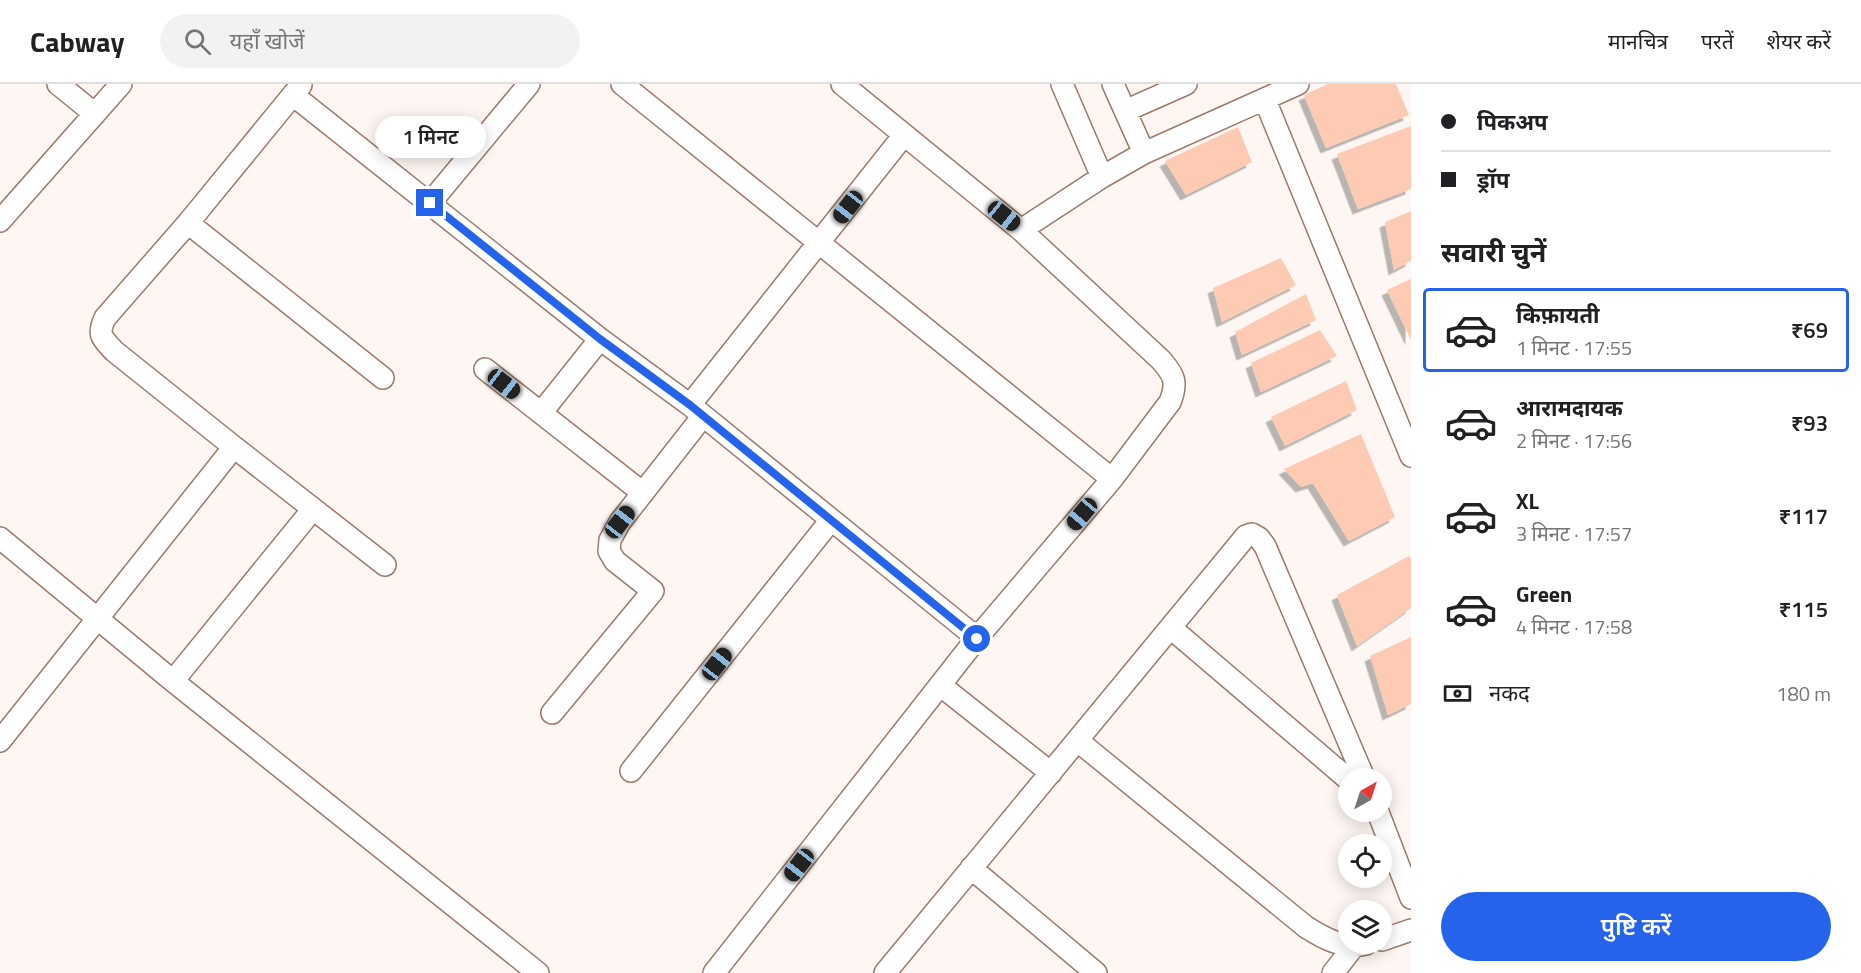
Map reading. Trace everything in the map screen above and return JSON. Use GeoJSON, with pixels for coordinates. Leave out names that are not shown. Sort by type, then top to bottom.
{"type":"FeatureCollection","features":[{"type":"Feature","properties":{"kind":"street"},"geometry":{"type":"LineString","coordinates":[[58,84],[95,114]]}},
{"type":"Feature","properties":{"kind":"street"},"geometry":{"type":"LineString","coordinates":[[0,222],[121,84]]}},
{"type":"Feature","properties":{"kind":"street"},"geometry":{"type":"LineString","coordinates":[[430,203],[529,84]]}},
{"type":"Feature","properties":{"kind":"street"},"geometry":{"type":"LineString","coordinates":[[622,84],[1112,479]]}},
{"type":"Feature","properties":{"kind":"street"},"geometry":{"type":"LineString","coordinates":[[714,973],[977,639],[1112,479],[1170,402],[1175,390],[1174,380],[1161,360],[1021,230],[842,84]]}},
{"type":"Feature","properties":{"kind":"street"},"geometry":{"type":"LineString","coordinates":[[1062,84],[1102,177]]}},
{"type":"Feature","properties":{"kind":"street"},"geometry":{"type":"LineString","coordinates":[[1113,84],[1144,153]]}},
{"type":"Feature","properties":{"kind":"street"},"geometry":{"type":"LineString","coordinates":[[1125,111],[1186,84]]}},
{"type":"Feature","properties":{"kind":"street"},"geometry":{"type":"LineString","coordinates":[[1021,230],[1102,177],[1144,153],[1298,84]]}},
{"type":"Feature","properties":{"kind":"street"},"geometry":{"type":"LineString","coordinates":[[385,565],[114,351],[103,339],[100,328],[105,318],[188,223],[298,90],[430,203],[600,339],[697,410],[977,639]]}},
{"type":"Feature","properties":{"kind":"street"},"geometry":{"type":"LineString","coordinates":[[1265,100],[1411,456]]}},
{"type":"Feature","properties":{"kind":"street"},"geometry":{"type":"LineString","coordinates":[[552,713],[653,591],[615,561],[609,551],[610,540],[620,522],[643,493],[697,410],[820,243],[904,135]]}},
{"type":"Feature","properties":{"kind":"street"},"geometry":{"type":"LineString","coordinates":[[188,223],[383,378]]}},
{"type":"Feature","properties":{"kind":"street"},"geometry":{"type":"LineString","coordinates":[[541,413],[600,339]]}},
{"type":"Feature","properties":{"kind":"street"},"geometry":{"type":"LineString","coordinates":[[485,369],[643,493]]}},
{"type":"Feature","properties":{"kind":"street"},"geometry":{"type":"LineString","coordinates":[[0,741],[234,447]]}},
{"type":"Feature","properties":{"kind":"street"},"geometry":{"type":"LineString","coordinates":[[173,681],[313,509]]}},
{"type":"Feature","properties":{"kind":"street"},"geometry":{"type":"LineString","coordinates":[[631,771],[831,520]]}},
{"type":"Feature","properties":{"kind":"street"},"geometry":{"type":"LineString","coordinates":[[885,973],[1246,536],[1252,534],[1259,538],[1265,546],[1360,768]]}},
{"type":"Feature","properties":{"kind":"street"},"geometry":{"type":"LineString","coordinates":[[0,538],[99,617],[173,681],[538,973]]}},
{"type":"Feature","properties":{"kind":"street"},"geometry":{"type":"LineString","coordinates":[[1171,628],[1338,770]]}},
{"type":"Feature","properties":{"kind":"street"},"geometry":{"type":"LineString","coordinates":[[940,685],[1051,773]]}},
{"type":"Feature","properties":{"kind":"street"},"geometry":{"type":"LineString","coordinates":[[1078,741],[1306,927],[1329,941],[1338,942]]}},
{"type":"Feature","properties":{"kind":"street"},"geometry":{"type":"LineString","coordinates":[[1381,822],[1411,898]]}},
{"type":"Feature","properties":{"kind":"street"},"geometry":{"type":"LineString","coordinates":[[971,868],[1096,973]]}},
{"type":"Feature","properties":{"kind":"street"},"geometry":{"type":"LineString","coordinates":[[1392,937],[1411,930]]}},
{"type":"Feature","properties":{"kind":"street"},"geometry":{"type":"LineString","coordinates":[[1333,973],[1351,954]]}},
{"type":"Feature","properties":{"kind":"building"},"geometry":{"type":"Polygon","coordinates":[[[1328,84],[1396,84],[1409,115],[1326,148],[1304,95],[1328,84]]]}},
{"type":"Feature","properties":{"kind":"building"},"geometry":{"type":"Polygon","coordinates":[[[1411,126],[1411,189],[1358,209],[1337,154],[1411,126]]]}},
{"type":"Feature","properties":{"kind":"building"},"geometry":{"type":"Polygon","coordinates":[[[1238,127],[1252,162],[1186,195],[1165,161],[1238,127]]]}},
{"type":"Feature","properties":{"kind":"building"},"geometry":{"type":"Polygon","coordinates":[[[1411,211],[1411,261],[1394,270],[1385,222],[1411,211]]]}},
{"type":"Feature","properties":{"kind":"building"},"geometry":{"type":"Polygon","coordinates":[[[1281,258],[1296,285],[1222,322],[1213,288],[1281,258]]]}},
{"type":"Feature","properties":{"kind":"building"},"geometry":{"type":"Polygon","coordinates":[[[1411,279],[1411,340],[1387,290],[1411,279]]]}},
{"type":"Feature","properties":{"kind":"building"},"geometry":{"type":"Polygon","coordinates":[[[1306,294],[1316,320],[1242,355],[1235,332],[1306,294]]]}},
{"type":"Feature","properties":{"kind":"building"},"geometry":{"type":"Polygon","coordinates":[[[1320,330],[1337,356],[1261,392],[1251,363],[1320,330]]]}},
{"type":"Feature","properties":{"kind":"building"},"geometry":{"type":"Polygon","coordinates":[[[1346,381],[1357,410],[1285,446],[1271,417],[1346,381]]]}},
{"type":"Feature","properties":{"kind":"building"},"geometry":{"type":"Polygon","coordinates":[[[1361,434],[1395,517],[1349,541],[1313,483],[1301,487],[1284,469],[1361,434]]]}},
{"type":"Feature","properties":{"kind":"building"},"geometry":{"type":"Polygon","coordinates":[[[1409,556],[1411,559],[1411,608],[1357,646],[1337,595],[1409,556]]]}},
{"type":"Feature","properties":{"kind":"building"},"geometry":{"type":"Polygon","coordinates":[[[1411,637],[1411,704],[1388,715],[1370,656],[1411,637]]]}},
{"type":"Feature","properties":{"kind":"route"},"geometry":{"type":"LineString","coordinates":[[430,203],[600,339],[690,405],[977,639]]}}]}
